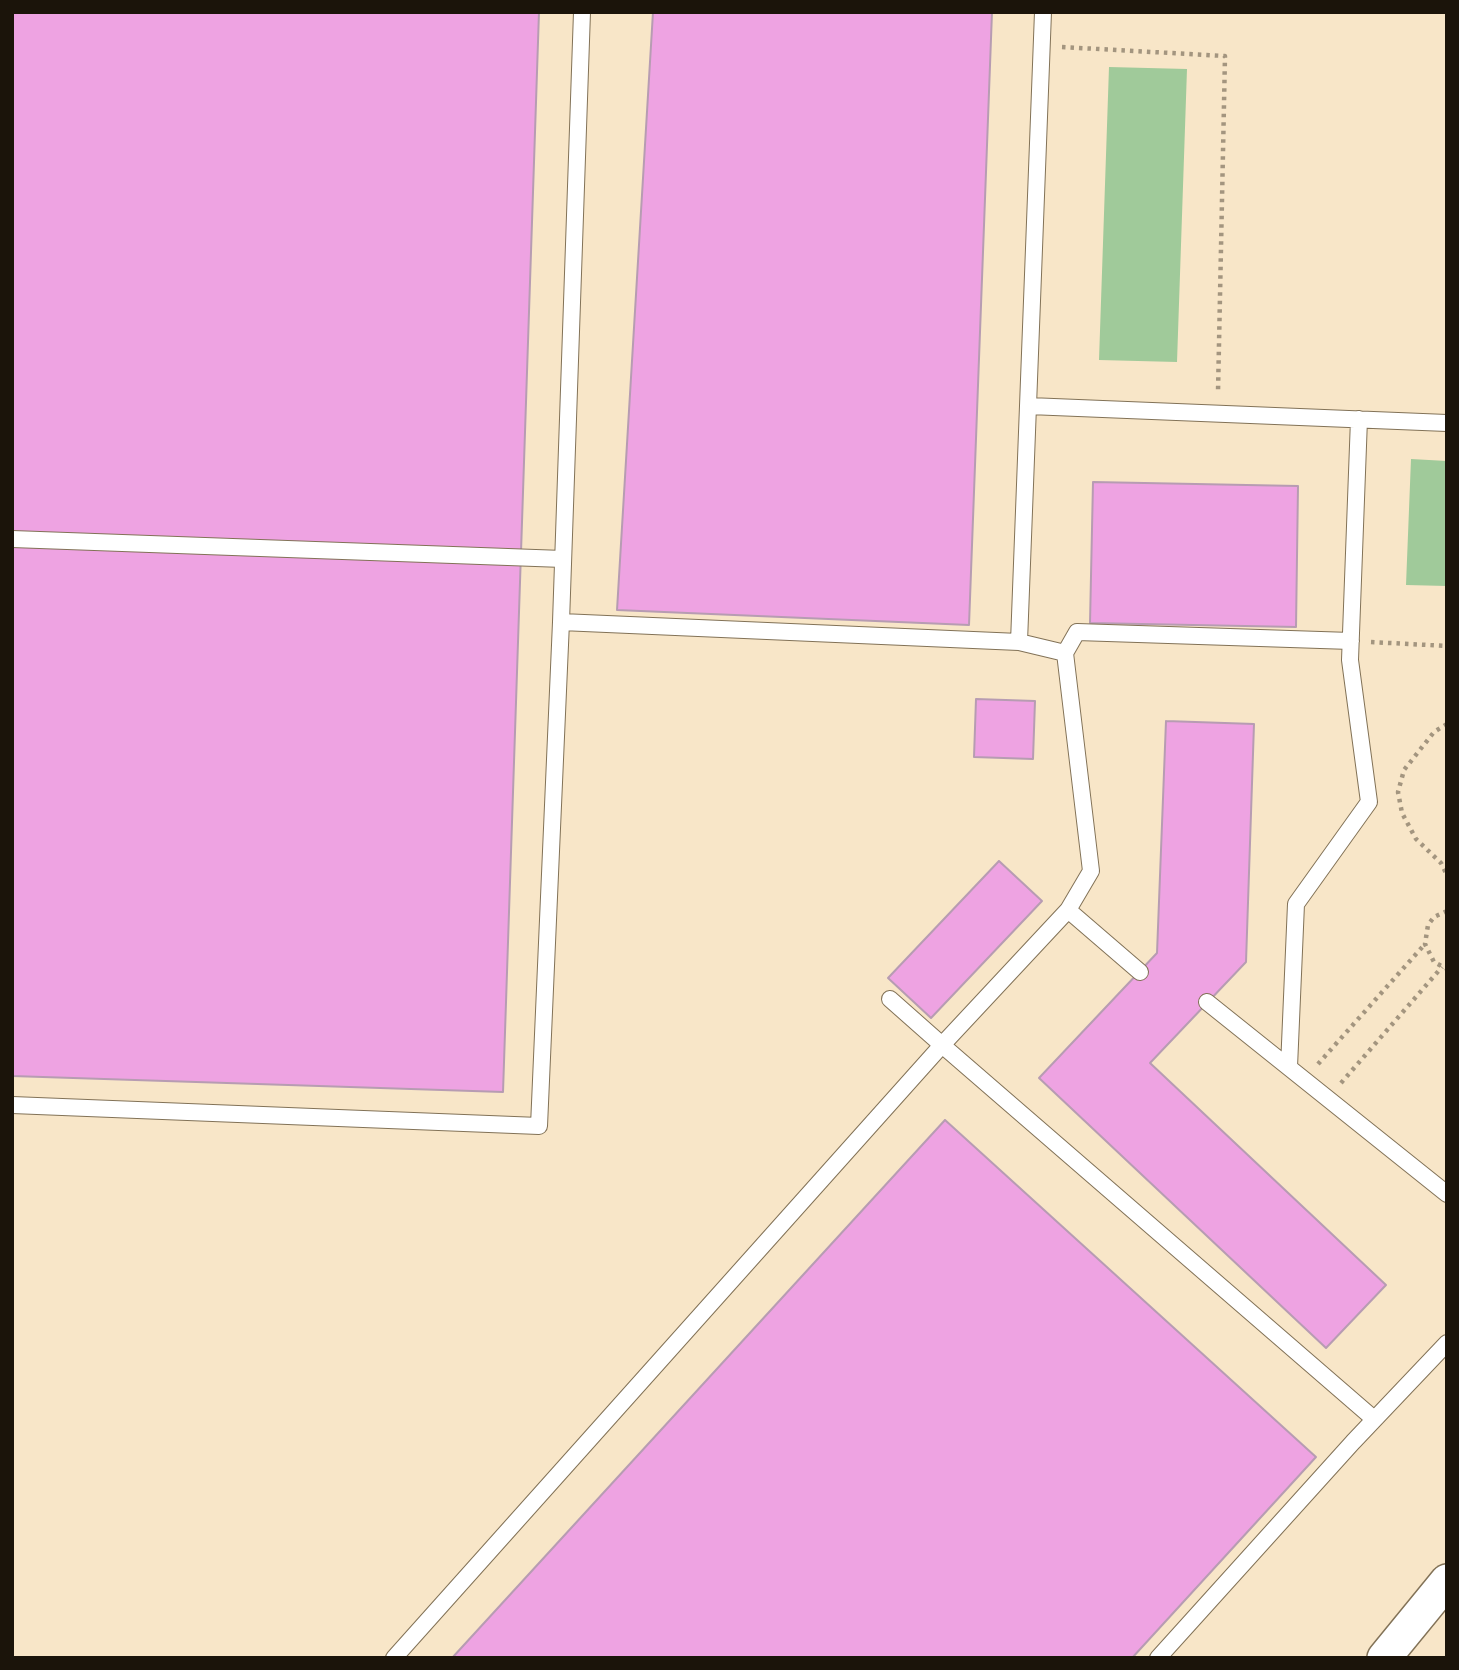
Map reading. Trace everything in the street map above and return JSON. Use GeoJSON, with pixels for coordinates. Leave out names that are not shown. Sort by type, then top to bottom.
{"type":"FeatureCollection","features":[{"type":"Feature","properties":{"kind":"street"},"geometry":{"type":"LineString","coordinates":[[1384,1658],[1447,1581]]}},
{"type":"Feature","properties":{"kind":"lane"},"geometry":{"type":"LineString","coordinates":[[12,1105],[539,1126],[561,622],[582,12]]}},
{"type":"Feature","properties":{"kind":"lane"},"geometry":{"type":"LineString","coordinates":[[1019,642],[1043,12]]}},
{"type":"Feature","properties":{"kind":"lane"},"geometry":{"type":"LineString","coordinates":[[1029,406],[1447,423]]}},
{"type":"Feature","properties":{"kind":"lane"},"geometry":{"type":"LineString","coordinates":[[1289,1067],[1296,904],[1368,802],[1350,660],[1359,419]]}},
{"type":"Feature","properties":{"kind":"lane"},"geometry":{"type":"LineString","coordinates":[[12,540],[563,559]]}},
{"type":"Feature","properties":{"kind":"lane"},"geometry":{"type":"LineString","coordinates":[[561,622],[1019,642],[1065,653]]}},
{"type":"Feature","properties":{"kind":"lane"},"geometry":{"type":"LineString","coordinates":[[394,1658],[942,1045],[1068,910],[1091,871],[1065,653],[1077,632],[1351,641]]}},
{"type":"Feature","properties":{"kind":"lane"},"geometry":{"type":"LineString","coordinates":[[1068,910],[1140,972]]}},
{"type":"Feature","properties":{"kind":"lane"},"geometry":{"type":"LineString","coordinates":[[890,999],[1374,1419]]}},
{"type":"Feature","properties":{"kind":"lane"},"geometry":{"type":"LineString","coordinates":[[1208,1002],[1447,1194]]}},
{"type":"Feature","properties":{"kind":"lane"},"geometry":{"type":"LineString","coordinates":[[1158,1658],[1374,1419],[1447,1343]]}},
{"type":"Feature","properties":{"kind":"path"},"geometry":{"type":"LineString","coordinates":[[1041,45],[1225,56],[1217,413]]}},
{"type":"Feature","properties":{"kind":"path"},"geometry":{"type":"LineString","coordinates":[[1351,641],[1447,646]]}},
{"type":"Feature","properties":{"kind":"path"},"geometry":{"type":"LineString","coordinates":[[1447,724],[1434,732],[1404,770],[1398,792],[1402,813],[1416,839],[1441,863],[1447,875]]}},
{"type":"Feature","properties":{"kind":"path"},"geometry":{"type":"LineString","coordinates":[[1304,1080],[1425,944],[1428,925],[1447,911]]}},
{"type":"Feature","properties":{"kind":"path"},"geometry":{"type":"LineString","coordinates":[[1328,1098],[1444,968],[1434,962],[1425,944]]}},
{"type":"Feature","properties":{"kind":"green space"},"geometry":{"type":"Polygon","coordinates":[[[1109,67],[1187,69],[1177,362],[1099,360],[1109,67]]]}},
{"type":"Feature","properties":{"kind":"green space"},"geometry":{"type":"Polygon","coordinates":[[[1411,459],[1447,461],[1447,586],[1406,585],[1411,459]]]}},
{"type":"Feature","properties":{"kind":"building"},"geometry":{"type":"Polygon","coordinates":[[[12,12],[539,12],[503,1092],[12,1076],[12,12]]]}},
{"type":"Feature","properties":{"kind":"building"},"geometry":{"type":"Polygon","coordinates":[[[653,12],[992,12],[969,625],[617,610],[653,12]]]}},
{"type":"Feature","properties":{"kind":"building"},"geometry":{"type":"Polygon","coordinates":[[[1093,482],[1298,486],[1296,627],[1090,623],[1093,482]]]}},
{"type":"Feature","properties":{"kind":"building"},"geometry":{"type":"Polygon","coordinates":[[[976,699],[1035,701],[1033,759],[974,757],[976,699]]]}},
{"type":"Feature","properties":{"kind":"building"},"geometry":{"type":"Polygon","coordinates":[[[1166,721],[1254,724],[1246,962],[1150,1063],[1386,1285],[1326,1348],[1039,1078],[1157,953],[1166,721]]]}},
{"type":"Feature","properties":{"kind":"building"},"geometry":{"type":"Polygon","coordinates":[[[999,861],[1042,901],[931,1018],[888,978],[999,861]]]}},
{"type":"Feature","properties":{"kind":"building"},"geometry":{"type":"Polygon","coordinates":[[[945,1120],[1316,1457],[1132,1658],[452,1658],[945,1120]]]}}]}
